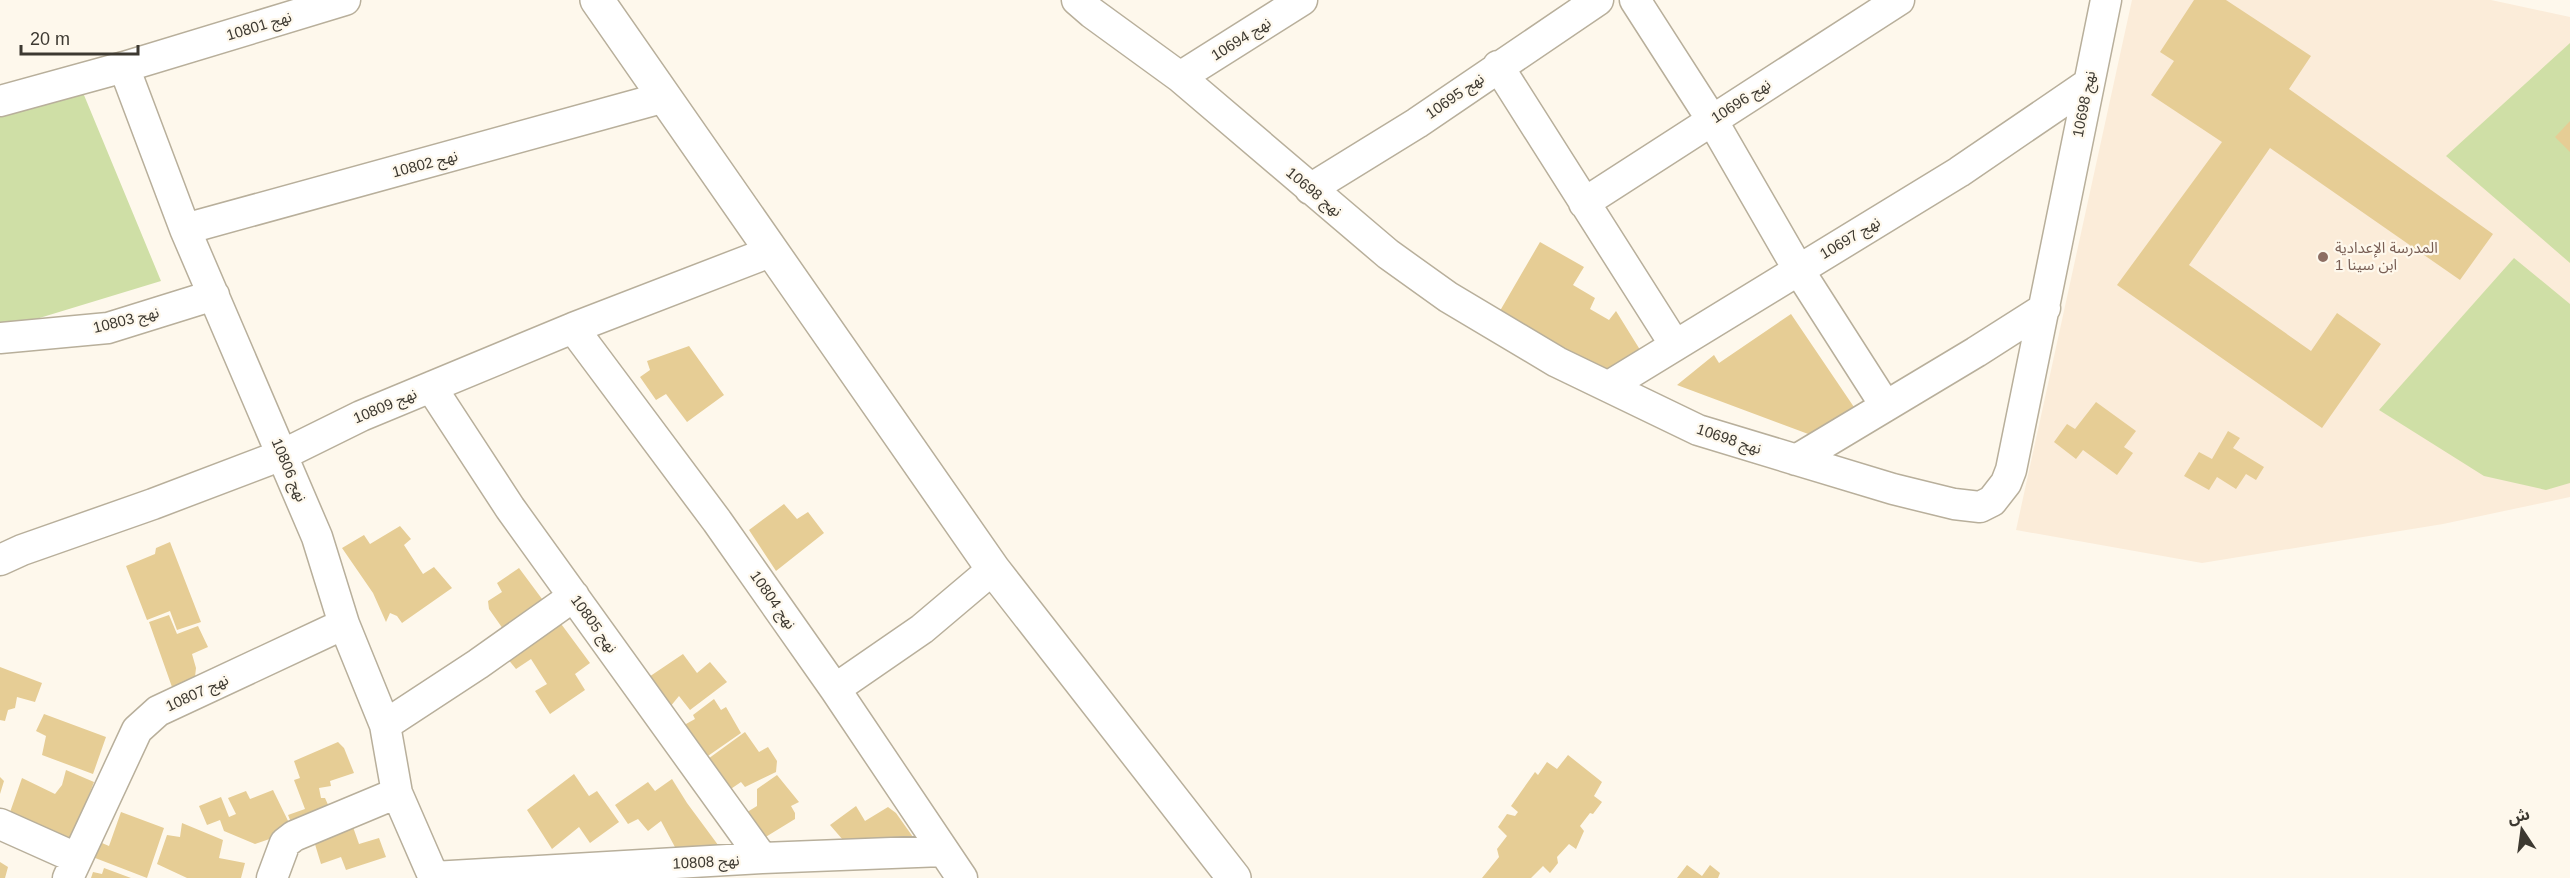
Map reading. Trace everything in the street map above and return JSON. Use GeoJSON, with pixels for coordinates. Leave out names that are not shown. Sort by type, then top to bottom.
{"type":"FeatureCollection","features":[{"type":"Feature","properties":{"kind":"street","name":"نهج 10801"},"geometry":{"type":"LineString","coordinates":[[0,99],[124,68],[345,0]]}},
{"type":"Feature","properties":{"kind":"street"},"geometry":{"type":"LineString","coordinates":[[597,0],[770,252],[993,569],[1234,878]]}},
{"type":"Feature","properties":{"kind":"street","name":"نهج 10698"},"geometry":{"type":"LineString","coordinates":[[1077,0],[1092,14],[1180,77],[1388,255],[1448,297],[1557,362],[1698,430],[1893,489],[1966,507],[1980,507],[1992,501],[2006,483],[2011,470],[2106,0]]}},
{"type":"Feature","properties":{"kind":"street","name":"نهج 10694"},"geometry":{"type":"LineString","coordinates":[[1180,77],[1302,0]]}},
{"type":"Feature","properties":{"kind":"street","name":"نهج 10695"},"geometry":{"type":"LineString","coordinates":[[1310,189],[1417,123],[1598,0]]}},
{"type":"Feature","properties":{"kind":"street"},"geometry":{"type":"LineString","coordinates":[[1635,0],[1712,120],[1798,269],[1885,405]]}},
{"type":"Feature","properties":{"kind":"street","name":"نهج 10696"},"geometry":{"type":"LineString","coordinates":[[1584,202],[1899,0]]}},
{"type":"Feature","properties":{"kind":"street"},"geometry":{"type":"LineString","coordinates":[[1498,66],[1674,345]]}},
{"type":"Feature","properties":{"kind":"street","name":"نهج 10806"},"geometry":{"type":"LineString","coordinates":[[124,68],[185,230],[317,537],[344,624],[385,724],[397,793],[434,877]]}},
{"type":"Feature","properties":{"kind":"street","name":"نهج 10697"},"geometry":{"type":"LineString","coordinates":[[1609,386],[1959,172],[2088,84]]}},
{"type":"Feature","properties":{"kind":"street","name":"نهج 10802"},"geometry":{"type":"LineString","coordinates":[[185,230],[665,97]]}},
{"type":"Feature","properties":{"kind":"street","name":"نهج 10809"},"geometry":{"type":"LineString","coordinates":[[0,560],[282,455],[361,416],[573,328],[770,252]]}},
{"type":"Feature","properties":{"kind":"street","name":"نهج 10803"},"geometry":{"type":"LineString","coordinates":[[0,338],[108,328],[214,295]]}},
{"type":"Feature","properties":{"kind":"street"},"geometry":{"type":"LineString","coordinates":[[1796,460],[2045,308]]}},
{"type":"Feature","properties":{"kind":"street","name":"نهج 10804"},"geometry":{"type":"LineString","coordinates":[[573,328],[717,520],[835,689],[962,878]]}},
{"type":"Feature","properties":{"kind":"street","name":"نهج 10805"},"geometry":{"type":"LineString","coordinates":[[431,387],[510,508],[762,858]]}},
{"type":"Feature","properties":{"kind":"street"},"geometry":{"type":"LineString","coordinates":[[835,689],[922,629],[993,569]]}},
{"type":"Feature","properties":{"kind":"street"},"geometry":{"type":"LineString","coordinates":[[385,724],[478,664],[574,596]]}},
{"type":"Feature","properties":{"kind":"street","name":"نهج 10807"},"geometry":{"type":"LineString","coordinates":[[72,868],[137,730],[158,711],[344,624]]}},
{"type":"Feature","properties":{"kind":"street"},"geometry":{"type":"LineString","coordinates":[[272,878],[285,843],[294,836],[397,793]]}},
{"type":"Feature","properties":{"kind":"street"},"geometry":{"type":"LineString","coordinates":[[0,824],[72,868]]}},
{"type":"Feature","properties":{"kind":"street","name":"نهج 10808"},"geometry":{"type":"LineString","coordinates":[[434,877],[762,858],[943,851]]}},
{"type":"Feature","properties":{"kind":"shaded area","name":"المدرسة الإعدادية ابن سينا 1"},"geometry":{"type":"Polygon","coordinates":[[[2132,0],[2491,0],[2570,17],[2570,497],[2443,524],[2202,563],[2016,530],[2132,0]]]}},
{"type":"Feature","properties":{"kind":"green space"},"geometry":{"type":"Polygon","coordinates":[[[2570,43],[2570,263],[2446,156],[2570,43]]]}},
{"type":"Feature","properties":{"kind":"green space"},"geometry":{"type":"Polygon","coordinates":[[[79,83],[161,281],[0,330],[0,116],[14,103],[79,83]]]}},
{"type":"Feature","properties":{"kind":"green space"},"geometry":{"type":"Polygon","coordinates":[[[2514,258],[2570,304],[2570,483],[2546,490],[2484,476],[2379,410],[2514,258]]]}},
{"type":"Feature","properties":{"kind":"building"},"geometry":{"type":"Polygon","coordinates":[[[2194,0],[2226,0],[2311,56],[2289,89],[2493,234],[2460,280],[2270,148],[2189,265],[2311,351],[2337,313],[2381,344],[2322,428],[2117,285],[2222,142],[2151,95],[2174,61],[2160,52],[2194,0]]]}},
{"type":"Feature","properties":{"kind":"building"},"geometry":{"type":"Polygon","coordinates":[[[2570,121],[2570,152],[2555,137],[2570,121]]]}},
{"type":"Feature","properties":{"kind":"building"},"geometry":{"type":"Polygon","coordinates":[[[1540,242],[1584,267],[1573,285],[1595,298],[1590,309],[1609,320],[1616,311],[1642,353],[1608,378],[1497,316],[1540,242]]]}},
{"type":"Feature","properties":{"kind":"building"},"geometry":{"type":"Polygon","coordinates":[[[1791,314],[1858,413],[1819,438],[1677,385],[1714,355],[1719,363],[1791,314]]]}},
{"type":"Feature","properties":{"kind":"building"},"geometry":{"type":"Polygon","coordinates":[[[689,346],[724,395],[687,422],[666,394],[656,400],[640,377],[650,370],[647,361],[689,346]]]}},
{"type":"Feature","properties":{"kind":"building"},"geometry":{"type":"Polygon","coordinates":[[[2096,402],[2136,431],[2124,447],[2133,453],[2117,475],[2083,450],[2076,459],[2054,442],[2067,424],[2075,429],[2096,402]]]}},
{"type":"Feature","properties":{"kind":"building"},"geometry":{"type":"Polygon","coordinates":[[[2228,431],[2240,438],[2233,448],[2264,467],[2256,480],[2246,474],[2236,489],[2217,477],[2209,490],[2184,476],[2199,452],[2212,459],[2228,431]]]}},
{"type":"Feature","properties":{"kind":"building"},"geometry":{"type":"Polygon","coordinates":[[[784,504],[797,519],[808,512],[824,533],[776,571],[749,530],[784,504]]]}},
{"type":"Feature","properties":{"kind":"building"},"geometry":{"type":"Polygon","coordinates":[[[400,526],[411,539],[404,545],[423,574],[434,567],[452,588],[402,623],[397,616],[390,613],[386,622],[373,593],[342,548],[364,535],[370,544],[400,526]]]}},
{"type":"Feature","properties":{"kind":"building"},"geometry":{"type":"Polygon","coordinates":[[[170,542],[201,622],[177,630],[170,611],[147,620],[126,566],[155,554],[156,548],[170,542]]]}},
{"type":"Feature","properties":{"kind":"building"},"geometry":{"type":"Polygon","coordinates":[[[519,568],[548,607],[508,636],[489,609],[488,601],[502,592],[497,583],[519,568]]]}},
{"type":"Feature","properties":{"kind":"building"},"geometry":{"type":"Polygon","coordinates":[[[169,615],[177,634],[198,626],[208,647],[192,654],[196,668],[195,677],[172,687],[149,622],[169,615]]]}},
{"type":"Feature","properties":{"kind":"building"},"geometry":{"type":"Polygon","coordinates":[[[556,617],[590,663],[575,674],[585,690],[550,714],[535,691],[547,684],[531,659],[516,669],[503,653],[556,617]]]}},
{"type":"Feature","properties":{"kind":"building"},"geometry":{"type":"Polygon","coordinates":[[[683,654],[697,673],[710,662],[727,682],[690,710],[679,696],[665,713],[640,683],[683,654]]]}},
{"type":"Feature","properties":{"kind":"building"},"geometry":{"type":"Polygon","coordinates":[[[0,667],[42,683],[35,702],[17,697],[15,708],[8,710],[5,721],[0,720],[0,667]]]}},
{"type":"Feature","properties":{"kind":"building"},"geometry":{"type":"Polygon","coordinates":[[[714,699],[721,710],[726,707],[741,733],[705,758],[677,729],[695,719],[693,715],[714,699]]]}},
{"type":"Feature","properties":{"kind":"building"},"geometry":{"type":"Polygon","coordinates":[[[44,714],[106,737],[93,774],[42,755],[46,736],[36,731],[44,714]]]}},
{"type":"Feature","properties":{"kind":"building"},"geometry":{"type":"Polygon","coordinates":[[[745,732],[759,752],[768,747],[777,761],[776,772],[745,787],[741,782],[722,795],[701,764],[745,732]]]}},
{"type":"Feature","properties":{"kind":"building"},"geometry":{"type":"Polygon","coordinates":[[[338,742],[344,748],[354,773],[330,781],[331,786],[319,788],[321,798],[325,798],[334,818],[295,832],[288,815],[305,809],[294,780],[300,778],[294,761],[338,742]]]}},
{"type":"Feature","properties":{"kind":"building"},"geometry":{"type":"Polygon","coordinates":[[[1568,755],[1602,782],[1594,796],[1602,802],[1580,826],[1584,831],[1576,849],[1569,844],[1557,857],[1558,863],[1550,873],[1543,866],[1531,878],[1482,878],[1499,857],[1497,849],[1507,836],[1498,827],[1507,814],[1515,816],[1518,812],[1511,806],[1535,772],[1538,775],[1547,762],[1557,769],[1568,755]]]}},
{"type":"Feature","properties":{"kind":"building"},"geometry":{"type":"Polygon","coordinates":[[[66,770],[94,782],[71,841],[9,815],[22,778],[55,794],[62,785],[66,770]]]}},
{"type":"Feature","properties":{"kind":"building"},"geometry":{"type":"Polygon","coordinates":[[[574,774],[589,796],[597,791],[619,822],[590,843],[579,827],[552,849],[527,810],[574,774]]]}},
{"type":"Feature","properties":{"kind":"building"},"geometry":{"type":"Polygon","coordinates":[[[777,775],[799,802],[791,806],[795,819],[764,838],[744,814],[757,806],[757,789],[777,775]]]}},
{"type":"Feature","properties":{"kind":"building"},"geometry":{"type":"Polygon","coordinates":[[[0,777],[4,781],[0,794],[0,777]]]}},
{"type":"Feature","properties":{"kind":"building"},"geometry":{"type":"Polygon","coordinates":[[[672,779],[721,849],[676,849],[661,821],[648,831],[638,819],[628,824],[615,805],[648,782],[655,791],[672,779]]]}},
{"type":"Feature","properties":{"kind":"building"},"geometry":{"type":"Polygon","coordinates":[[[273,790],[293,831],[255,844],[224,831],[220,820],[207,825],[199,806],[221,797],[229,817],[236,814],[228,798],[246,791],[250,799],[273,790]]]}},
{"type":"Feature","properties":{"kind":"building"},"geometry":{"type":"Polygon","coordinates":[[[856,806],[865,821],[888,807],[896,813],[913,837],[843,840],[830,825],[856,806]]]}},
{"type":"Feature","properties":{"kind":"building"},"geometry":{"type":"Polygon","coordinates":[[[121,812],[164,828],[147,878],[90,856],[95,840],[109,846],[121,812]]]}},
{"type":"Feature","properties":{"kind":"building"},"geometry":{"type":"Polygon","coordinates":[[[182,823],[223,840],[219,858],[245,863],[241,878],[187,878],[157,864],[167,835],[180,837],[182,823]]]}},
{"type":"Feature","properties":{"kind":"building"},"geometry":{"type":"Polygon","coordinates":[[[353,827],[359,844],[379,838],[386,857],[346,870],[341,857],[321,864],[314,841],[353,827]]]}},
{"type":"Feature","properties":{"kind":"building"},"geometry":{"type":"Polygon","coordinates":[[[0,862],[8,867],[5,878],[0,878],[0,862]]]}},
{"type":"Feature","properties":{"kind":"building"},"geometry":{"type":"Polygon","coordinates":[[[1687,865],[1702,876],[1710,865],[1720,873],[1718,878],[1677,878],[1687,865]]]}},
{"type":"Feature","properties":{"kind":"building"},"geometry":{"type":"Polygon","coordinates":[[[104,868],[131,878],[91,878],[93,872],[102,874],[104,868]]]}},
{"type":"Feature","properties":{"kind":"place","name":"المدرسة الإعدادية ابن سينا 1"},"geometry":{"type":"Point","coordinates":[2323,257]}}]}
